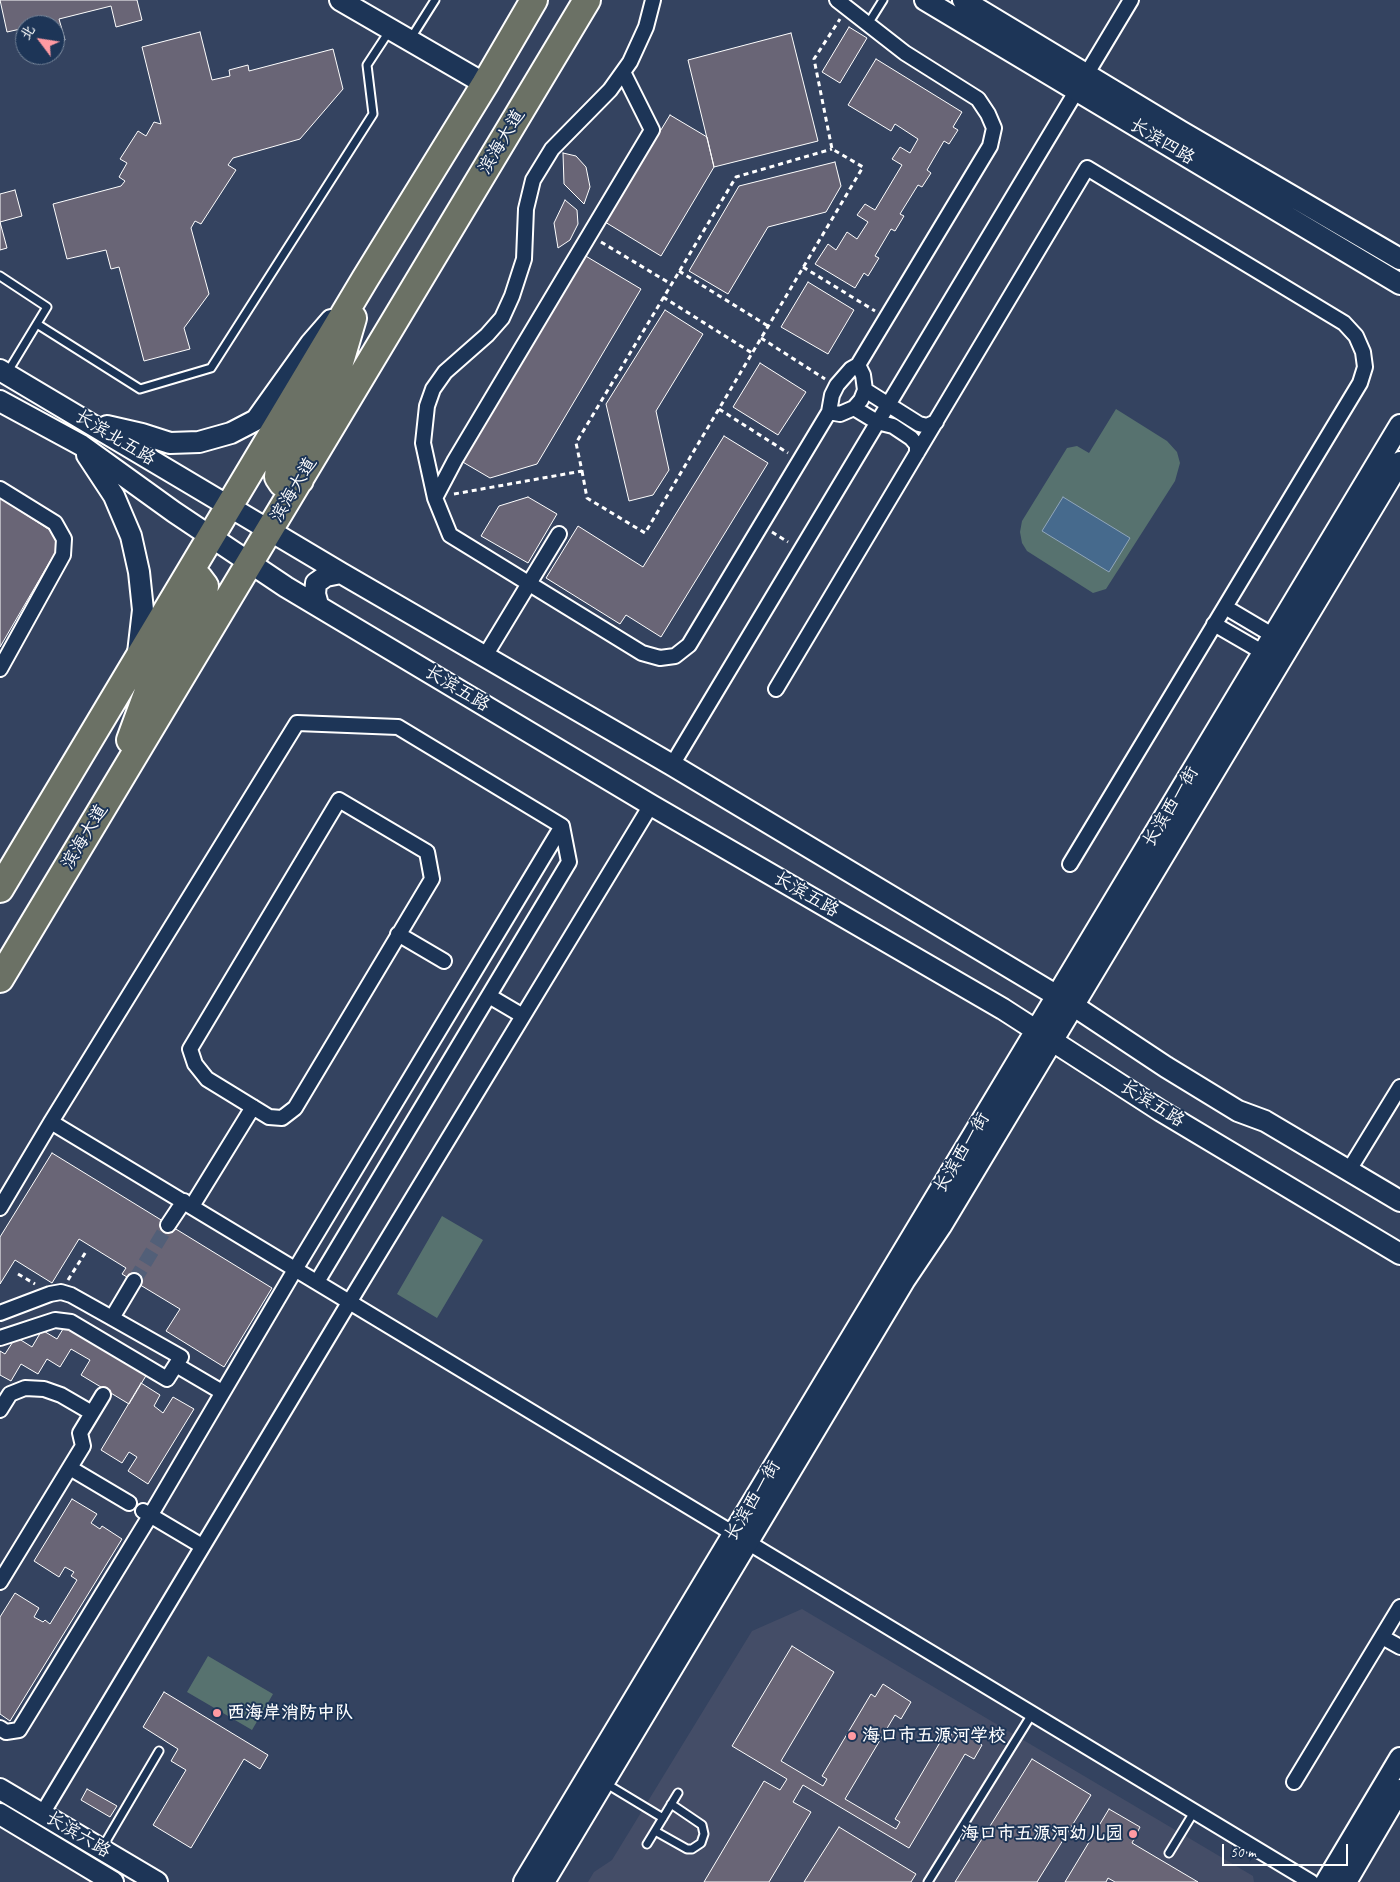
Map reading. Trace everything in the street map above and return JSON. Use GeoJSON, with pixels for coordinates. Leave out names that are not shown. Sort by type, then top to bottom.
{"type":"FeatureCollection","features":[{"type":"Feature","properties":{"kind":"highway"},"geometry":{"type":"LineString","coordinates":[[0,889],[534,0]]}},
{"type":"Feature","properties":{"kind":"highway","name":"滨海大道"},"geometry":{"type":"LineString","coordinates":[[0,979],[587,0]]}},
{"type":"Feature","properties":{"kind":"highway"},"geometry":{"type":"LineString","coordinates":[[300,480],[288,484],[282,483],[278,476],[279,467],[338,369],[365,279]]}},
{"type":"Feature","properties":{"kind":"highway"},"geometry":{"type":"LineString","coordinates":[[110,795],[151,683],[204,594],[205,586],[199,578],[192,579],[182,586]]}},
{"type":"Feature","properties":{"kind":"main road"},"geometry":{"type":"LineString","coordinates":[[340,0],[485,84]]}},
{"type":"Feature","properties":{"kind":"main road","name":"长滨四路"},"geometry":{"type":"LineString","coordinates":[[925,0],[1182,132],[1400,259]]}},
{"type":"Feature","properties":{"kind":"main road","name":"长滨四路"},"geometry":{"type":"LineString","coordinates":[[963,0],[1081,81],[1400,284]]}},
{"type":"Feature","properties":{"kind":"main road"},"geometry":{"type":"LineString","coordinates":[[90,422],[142,434],[170,443],[199,442],[231,433],[256,420],[311,343],[365,279]]}},
{"type":"Feature","properties":{"kind":"main road","name":"长滨北五路"},"geometry":{"type":"LineString","coordinates":[[3,372],[230,506]]}},
{"type":"Feature","properties":{"kind":"main road","name":"长滨北五路"},"geometry":{"type":"LineString","coordinates":[[0,400],[81,445],[212,537]]}},
{"type":"Feature","properties":{"kind":"main road","name":"长滨西一街"},"geometry":{"type":"LineString","coordinates":[[1065,1001],[1269,645],[1400,425]]}},
{"type":"Feature","properties":{"kind":"main road"},"geometry":{"type":"LineString","coordinates":[[81,445],[114,496],[131,536],[139,572],[143,610],[136,662]]}},
{"type":"Feature","properties":{"kind":"main road","name":"长滨西一街"},"geometry":{"type":"LineString","coordinates":[[524,1882],[740,1539],[1044,1035],[1400,462]]}},
{"type":"Feature","properties":{"kind":"main road"},"geometry":{"type":"LineString","coordinates":[[230,506],[341,573],[672,765],[1065,1001],[1166,1067],[1238,1111],[1265,1121],[1400,1201]]}},
{"type":"Feature","properties":{"kind":"main road","name":"长滨五路"},"geometry":{"type":"LineString","coordinates":[[212,537],[318,605],[651,805],[1003,1009],[1162,1111],[1400,1254]]}},
{"type":"Feature","properties":{"kind":"main road"},"geometry":{"type":"LineString","coordinates":[[318,605],[315,594],[316,583],[326,576],[341,573]]}},
{"type":"Feature","properties":{"kind":"main road","name":"长滨西一街"},"geometry":{"type":"LineString","coordinates":[[544,1882],[604,1783],[740,1539]]}},
{"type":"Feature","properties":{"kind":"main road"},"geometry":{"type":"LineString","coordinates":[[1326,1882],[1400,1758]]}},
{"type":"Feature","properties":{"kind":"main road","name":"长滨六路"},"geometry":{"type":"LineString","coordinates":[[0,1789],[157,1882]]}},
{"type":"Feature","properties":{"kind":"main road"},"geometry":{"type":"LineString","coordinates":[[1346,1882],[1400,1790]]}},
{"type":"Feature","properties":{"kind":"main road","name":"长滨六路"},"geometry":{"type":"LineString","coordinates":[[0,1814],[113,1882]]}},
{"type":"Feature","properties":{"kind":"street"},"geometry":{"type":"LineString","coordinates":[[653,0],[646,27],[630,62],[610,90],[552,149],[533,180],[526,209],[524,259],[512,296],[502,318],[487,335],[445,372],[433,389],[427,406],[424,443],[435,498],[450,536],[642,653],[660,658],[675,656],[689,645],[829,412],[832,395],[836,386],[851,369],[858,365],[990,146],[994,128],[988,114],[978,99],[905,53],[842,4]]}},
{"type":"Feature","properties":{"kind":"street"},"geometry":{"type":"LineString","coordinates":[[672,765],[1131,0]]}},
{"type":"Feature","properties":{"kind":"street"},"geometry":{"type":"LineString","coordinates":[[435,498],[455,460],[652,130],[623,72]]}},
{"type":"Feature","properties":{"kind":"street"},"geometry":{"type":"LineString","coordinates":[[776,689],[1087,168],[1344,323],[1356,336],[1363,352],[1365,367],[1360,383],[1070,864]]}},
{"type":"Feature","properties":{"kind":"street"},"geometry":{"type":"LineString","coordinates":[[829,412],[840,414],[854,408],[865,390],[863,375],[858,365]]}},
{"type":"Feature","properties":{"kind":"street"},"geometry":{"type":"LineString","coordinates":[[865,390],[919,424],[927,426],[936,422]]}},
{"type":"Feature","properties":{"kind":"street"},"geometry":{"type":"LineString","coordinates":[[854,408],[877,422],[894,426],[911,438],[917,445],[917,453]]}},
{"type":"Feature","properties":{"kind":"street"},"geometry":{"type":"LineString","coordinates":[[0,489],[55,523],[64,539],[63,555],[0,669]]}},
{"type":"Feature","properties":{"kind":"street"},"geometry":{"type":"LineString","coordinates":[[486,656],[559,534]]}},
{"type":"Feature","properties":{"kind":"street"},"geometry":{"type":"LineString","coordinates":[[1225,607],[1269,645]]}},
{"type":"Feature","properties":{"kind":"street"},"geometry":{"type":"LineString","coordinates":[[1214,624],[1269,645]]}},
{"type":"Feature","properties":{"kind":"street"},"geometry":{"type":"LineString","coordinates":[[0,1208],[297,723],[398,727],[562,826],[569,862],[317,1282]]}},
{"type":"Feature","properties":{"kind":"street"},"geometry":{"type":"LineString","coordinates":[[339,800],[427,852],[432,879],[398,934],[295,1108],[282,1118],[269,1118],[207,1079],[195,1064],[190,1049],[339,800]]}},
{"type":"Feature","properties":{"kind":"street"},"geometry":{"type":"LineString","coordinates":[[42,1814],[202,1546],[651,805]]}},
{"type":"Feature","properties":{"kind":"street"},"geometry":{"type":"LineString","coordinates":[[0,1728],[6,1732],[20,1730],[147,1513],[222,1392],[562,826]]}},
{"type":"Feature","properties":{"kind":"street"},"geometry":{"type":"LineString","coordinates":[[398,934],[444,961]]}},
{"type":"Feature","properties":{"kind":"street"},"geometry":{"type":"LineString","coordinates":[[489,996],[523,1016]]}},
{"type":"Feature","properties":{"kind":"street"},"geometry":{"type":"LineString","coordinates":[[1349,1170],[1400,1087]]}},
{"type":"Feature","properties":{"kind":"street"},"geometry":{"type":"LineString","coordinates":[[168,1225],[188,1204],[252,1107]]}},
{"type":"Feature","properties":{"kind":"street"},"geometry":{"type":"LineString","coordinates":[[51,1122],[296,1268],[740,1539],[1311,1882]]}},
{"type":"Feature","properties":{"kind":"street"},"geometry":{"type":"LineString","coordinates":[[112,1318],[134,1281]]}},
{"type":"Feature","properties":{"kind":"street"},"geometry":{"type":"LineString","coordinates":[[0,1313],[50,1294],[61,1292],[71,1295],[181,1357],[167,1378],[70,1322],[55,1320],[0,1338]]}},
{"type":"Feature","properties":{"kind":"street"},"geometry":{"type":"LineString","coordinates":[[176,1365],[222,1392]]}},
{"type":"Feature","properties":{"kind":"street"},"geometry":{"type":"LineString","coordinates":[[0,1410],[10,1394],[25,1388],[44,1389],[61,1395],[92,1413]]}},
{"type":"Feature","properties":{"kind":"street"},"geometry":{"type":"LineString","coordinates":[[0,1582],[70,1468],[82,1446],[80,1433],[103,1395]]}},
{"type":"Feature","properties":{"kind":"street"},"geometry":{"type":"LineString","coordinates":[[70,1468],[129,1503]]}},
{"type":"Feature","properties":{"kind":"street"},"geometry":{"type":"LineString","coordinates":[[147,1513],[202,1546]]}},
{"type":"Feature","properties":{"kind":"street"},"geometry":{"type":"LineString","coordinates":[[1294,1782],[1399,1610]]}},
{"type":"Feature","properties":{"kind":"street"},"geometry":{"type":"LineString","coordinates":[[1382,1637],[1400,1647]]}},
{"type":"Feature","properties":{"kind":"lane"},"geometry":{"type":"LineString","coordinates":[[409,40],[435,0]]}},
{"type":"Feature","properties":{"kind":"lane"},"geometry":{"type":"LineString","coordinates":[[868,24],[883,0]]}},
{"type":"Feature","properties":{"kind":"lane"},"geometry":{"type":"LineString","coordinates":[[37,324],[140,389],[211,368],[373,114],[367,65],[391,30]]}},
{"type":"Feature","properties":{"kind":"lane"},"geometry":{"type":"LineString","coordinates":[[0,276],[47,307],[3,372]]}},
{"type":"Feature","properties":{"kind":"lane"},"geometry":{"type":"LineString","coordinates":[[928,1882],[1032,1714]]}},
{"type":"Feature","properties":{"kind":"lane"},"geometry":{"type":"LineString","coordinates":[[101,1849],[159,1751]]}},
{"type":"Feature","properties":{"kind":"lane"},"geometry":{"type":"LineString","coordinates":[[604,1783],[663,1818]]}},
{"type":"Feature","properties":{"kind":"lane"},"geometry":{"type":"LineString","coordinates":[[647,1844],[678,1794]]}},
{"type":"Feature","properties":{"kind":"lane"},"geometry":{"type":"LineString","coordinates":[[655,1831],[687,1849],[697,1847],[701,1843],[704,1834],[702,1825],[671,1804]]}},
{"type":"Feature","properties":{"kind":"lane"},"geometry":{"type":"LineString","coordinates":[[1169,1853],[1194,1812]]}},
{"type":"Feature","properties":{"kind":"path"},"geometry":{"type":"LineString","coordinates":[[832,149],[814,59],[842,4]]}},
{"type":"Feature","properties":{"kind":"path"},"geometry":{"type":"LineString","coordinates":[[832,149],[863,167],[803,268],[645,533],[587,498],[576,443],[736,177],[832,149]]}},
{"type":"Feature","properties":{"kind":"path"},"geometry":{"type":"LineString","coordinates":[[589,235],[671,284]]}},
{"type":"Feature","properties":{"kind":"path"},"geometry":{"type":"LineString","coordinates":[[803,268],[886,317]]}},
{"type":"Feature","properties":{"kind":"path"},"geometry":{"type":"LineString","coordinates":[[679,271],[768,326]]}},
{"type":"Feature","properties":{"kind":"path"},"geometry":{"type":"LineString","coordinates":[[663,297],[752,353]]}},
{"type":"Feature","properties":{"kind":"path"},"geometry":{"type":"LineString","coordinates":[[761,338],[836,386]]}},
{"type":"Feature","properties":{"kind":"path"},"geometry":{"type":"LineString","coordinates":[[719,409],[800,461]]}},
{"type":"Feature","properties":{"kind":"path"},"geometry":{"type":"LineString","coordinates":[[435,498],[582,471]]}},
{"type":"Feature","properties":{"kind":"path"},"geometry":{"type":"LineString","coordinates":[[768,529],[789,542]]}},
{"type":"Feature","properties":{"kind":"path"},"geometry":{"type":"LineString","coordinates":[[61,1292],[87,1250]]}},
{"type":"Feature","properties":{"kind":"shaded area"},"geometry":{"type":"Polygon","coordinates":[[[1063,497],[1130,538],[1109,572],[1042,531],[1063,497]]]}},
{"type":"Feature","properties":{"kind":"shaded area","name":"海口市五源河学校"},"geometry":{"type":"Polygon","coordinates":[[[802,1609],[1253,1876],[1254,1882],[588,1882],[594,1872],[612,1860],[752,1631],[802,1609]]]}},
{"type":"Feature","properties":{"kind":"green space"},"geometry":{"type":"Polygon","coordinates":[[[1116,409],[1167,441],[1177,452],[1180,463],[1175,481],[1106,589],[1093,593],[1027,551],[1022,543],[1020,532],[1022,521],[1067,448],[1077,446],[1089,453],[1116,409]]]}},
{"type":"Feature","properties":{"kind":"green space"},"geometry":{"type":"Polygon","coordinates":[[[442,1216],[483,1240],[437,1318],[397,1294],[442,1216]]]}},
{"type":"Feature","properties":{"kind":"green space"},"geometry":{"type":"Polygon","coordinates":[[[208,1656],[273,1694],[252,1730],[187,1692],[208,1656]]]}},
{"type":"Feature","properties":{"kind":"building"},"geometry":{"type":"Polygon","coordinates":[[[0,0],[137,0],[142,20],[116,27],[111,6],[65,18],[65,15],[15,15],[15,30],[7,32],[0,0]]]}},
{"type":"Feature","properties":{"kind":"building"},"geometry":{"type":"Polygon","coordinates":[[[849,27],[867,38],[840,83],[822,72],[849,27]]]}},
{"type":"Feature","properties":{"kind":"building"},"geometry":{"type":"Polygon","coordinates":[[[200,32],[212,80],[230,76],[229,70],[248,65],[249,71],[333,49],[343,89],[300,139],[233,158],[228,165],[236,170],[201,224],[195,221],[191,228],[209,294],[184,328],[190,349],[144,361],[119,267],[111,269],[106,250],[67,259],[53,204],[121,186],[125,181],[119,177],[127,163],[120,159],[138,131],[146,136],[154,122],[161,124],[142,47],[200,32]]]}},
{"type":"Feature","properties":{"kind":"building"},"geometry":{"type":"Polygon","coordinates":[[[791,33],[818,141],[714,167],[688,60],[791,33]]]}},
{"type":"Feature","properties":{"kind":"building"},"geometry":{"type":"Polygon","coordinates":[[[876,59],[962,112],[953,127],[958,130],[949,144],[944,141],[927,170],[931,173],[922,187],[918,185],[900,214],[904,216],[895,231],[891,229],[875,256],[879,258],[868,276],[864,273],[855,288],[815,264],[828,244],[836,250],[847,232],[857,239],[868,222],[857,215],[865,204],[875,210],[902,165],[892,159],[900,147],[910,153],[918,139],[895,124],[891,131],[848,105],[876,59]]]}},
{"type":"Feature","properties":{"kind":"building"},"geometry":{"type":"Polygon","coordinates":[[[670,115],[707,137],[714,167],[661,256],[605,222],[670,115]]]}},
{"type":"Feature","properties":{"kind":"building"},"geometry":{"type":"Polygon","coordinates":[[[563,153],[576,156],[586,167],[590,187],[584,204],[564,184],[563,153]]]}},
{"type":"Feature","properties":{"kind":"building"},"geometry":{"type":"Polygon","coordinates":[[[835,162],[841,186],[826,212],[768,227],[728,294],[689,271],[739,186],[835,162]]]}},
{"type":"Feature","properties":{"kind":"building"},"geometry":{"type":"Polygon","coordinates":[[[15,190],[22,216],[0,222],[0,194],[15,190]]]}},
{"type":"Feature","properties":{"kind":"building"},"geometry":{"type":"Polygon","coordinates":[[[565,200],[577,210],[578,224],[570,240],[558,248],[554,223],[565,200]]]}},
{"type":"Feature","properties":{"kind":"building"},"geometry":{"type":"Polygon","coordinates":[[[0,222],[7,248],[0,250],[0,222]]]}},
{"type":"Feature","properties":{"kind":"building"},"geometry":{"type":"Polygon","coordinates":[[[584,255],[641,289],[537,464],[490,478],[461,461],[584,255]]]}},
{"type":"Feature","properties":{"kind":"building"},"geometry":{"type":"Polygon","coordinates":[[[808,282],[854,310],[828,354],[781,327],[808,282]]]}},
{"type":"Feature","properties":{"kind":"building"},"geometry":{"type":"Polygon","coordinates":[[[665,310],[703,334],[656,411],[669,470],[653,495],[629,501],[606,404],[665,310]]]}},
{"type":"Feature","properties":{"kind":"building"},"geometry":{"type":"Polygon","coordinates":[[[760,363],[806,392],[778,435],[733,407],[760,363]]]}},
{"type":"Feature","properties":{"kind":"building"},"geometry":{"type":"Polygon","coordinates":[[[724,436],[768,463],[661,637],[626,615],[620,624],[546,578],[578,526],[643,567],[724,436]]]}},
{"type":"Feature","properties":{"kind":"building"},"geometry":{"type":"Polygon","coordinates":[[[528,497],[557,514],[528,563],[481,536],[499,506],[528,497]]]}},
{"type":"Feature","properties":{"kind":"building"},"geometry":{"type":"Polygon","coordinates":[[[0,498],[56,534],[59,546],[0,647],[0,498]]]}},
{"type":"Feature","properties":{"kind":"building"},"geometry":{"type":"Polygon","coordinates":[[[52,1153],[272,1288],[224,1367],[166,1331],[180,1309],[122,1274],[126,1268],[79,1239],[52,1283],[15,1260],[0,1284],[0,1237],[52,1153]]]}},
{"type":"Feature","properties":{"kind":"building"},"geometry":{"type":"Polygon","coordinates":[[[66,1324],[147,1374],[129,1404],[81,1375],[90,1360],[71,1349],[60,1367],[47,1359],[38,1374],[21,1364],[11,1381],[0,1375],[0,1351],[5,1354],[16,1337],[32,1347],[42,1330],[57,1339],[66,1324]]]}},
{"type":"Feature","properties":{"kind":"building"},"geometry":{"type":"Polygon","coordinates":[[[141,1383],[160,1395],[154,1406],[163,1413],[173,1397],[194,1409],[148,1484],[128,1471],[137,1457],[129,1452],[122,1463],[101,1450],[141,1383]]]}},
{"type":"Feature","properties":{"kind":"building"},"geometry":{"type":"Polygon","coordinates":[[[72,1499],[97,1514],[91,1523],[100,1529],[102,1526],[122,1539],[10,1721],[0,1714],[0,1617],[15,1593],[39,1608],[34,1617],[43,1622],[45,1620],[50,1624],[77,1580],[71,1576],[74,1572],[65,1567],[59,1577],[34,1561],[72,1499]]]}},
{"type":"Feature","properties":{"kind":"building"},"geometry":{"type":"Polygon","coordinates":[[[792,1646],[834,1672],[781,1761],[823,1786],[827,1779],[822,1776],[871,1694],[875,1697],[883,1684],[911,1702],[901,1719],[895,1715],[845,1799],[896,1829],[900,1822],[895,1819],[942,1739],[947,1742],[955,1729],[982,1745],[974,1759],[965,1754],[909,1848],[803,1785],[793,1802],[811,1812],[769,1882],[704,1882],[764,1781],[780,1790],[787,1779],[732,1746],[792,1646]]]}},
{"type":"Feature","properties":{"kind":"building"},"geometry":{"type":"Polygon","coordinates":[[[164,1692],[268,1755],[260,1769],[244,1759],[191,1848],[153,1825],[186,1770],[171,1761],[178,1749],[143,1727],[164,1692]]]}},
{"type":"Feature","properties":{"kind":"building"},"geometry":{"type":"Polygon","coordinates":[[[1032,1759],[1091,1795],[1037,1882],[955,1882],[1032,1759]]]}},
{"type":"Feature","properties":{"kind":"building"},"geometry":{"type":"Polygon","coordinates":[[[87,1789],[117,1806],[110,1817],[81,1800],[87,1789]]]}},
{"type":"Feature","properties":{"kind":"building","name":"海口市五源河幼儿园"},"geometry":{"type":"Polygon","coordinates":[[[1109,1809],[1140,1827],[1132,1843],[1198,1882],[1115,1882],[1108,1878],[1106,1882],[1065,1882],[1109,1809]]]}},
{"type":"Feature","properties":{"kind":"building"},"geometry":{"type":"Polygon","coordinates":[[[839,1827],[916,1874],[911,1882],[804,1882],[839,1827]]]}},
{"type":"Feature","properties":{"kind":"tunnel"},"geometry":{"type":"LineString","coordinates":[[134,1281],[168,1225]]}},
{"type":"Feature","properties":{"kind":"place","name":"西海岸消防中队"},"geometry":{"type":"Point","coordinates":[217,1713]}},
{"type":"Feature","properties":{"kind":"place","name":"海口市五源河学校"},"geometry":{"type":"Point","coordinates":[852,1736]}},
{"type":"Feature","properties":{"kind":"place","name":"海口市五源河幼儿园"},"geometry":{"type":"Point","coordinates":[1133,1834]}}]}
